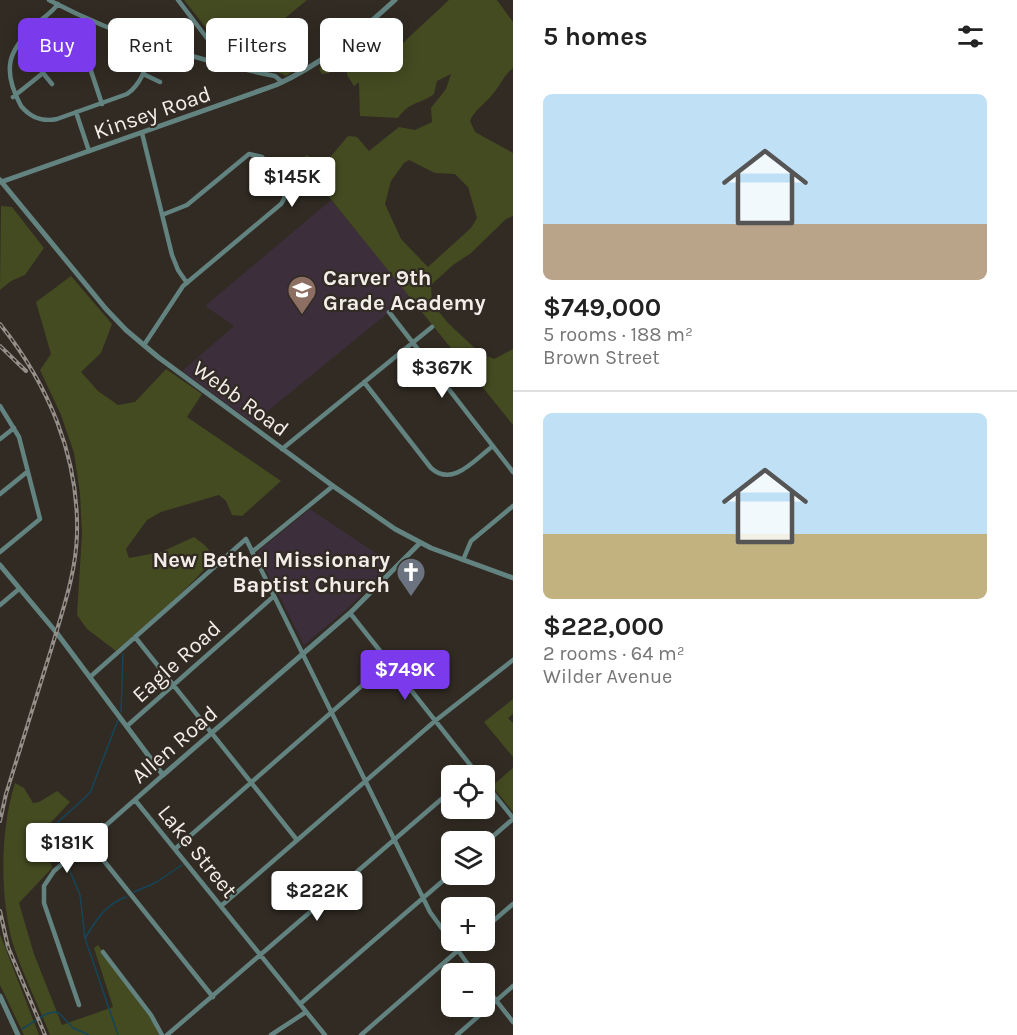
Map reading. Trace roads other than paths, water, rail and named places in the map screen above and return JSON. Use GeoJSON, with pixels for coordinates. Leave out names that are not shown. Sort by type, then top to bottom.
{"type":"FeatureCollection","features":[{"type":"Feature","properties":{"kind":"street"},"geometry":{"type":"LineString","coordinates":[[49,0],[108,28]]}},
{"type":"Feature","properties":{"kind":"street"},"geometry":{"type":"LineString","coordinates":[[178,0],[206,37]]}},
{"type":"Feature","properties":{"kind":"street","name":"Kinsey Road"},"geometry":{"type":"LineString","coordinates":[[1,181],[252,95],[282,82],[343,45],[395,0]]}},
{"type":"Feature","properties":{"kind":"street"},"geometry":{"type":"LineString","coordinates":[[4,63],[12,46],[57,4]]}},
{"type":"Feature","properties":{"kind":"street"},"geometry":{"type":"LineString","coordinates":[[91,72],[102,104]]}},
{"type":"Feature","properties":{"kind":"street"},"geometry":{"type":"LineString","coordinates":[[255,72],[275,76],[282,82]]}},
{"type":"Feature","properties":{"kind":"street"},"geometry":{"type":"LineString","coordinates":[[13,97],[43,73],[52,84]]}},
{"type":"Feature","properties":{"kind":"street"},"geometry":{"type":"LineString","coordinates":[[4,80],[13,97],[24,110],[38,119],[52,120],[102,104],[131,91],[143,74],[160,82]]}},
{"type":"Feature","properties":{"kind":"street"},"geometry":{"type":"LineString","coordinates":[[76,112],[89,151]]}},
{"type":"Feature","properties":{"kind":"street"},"geometry":{"type":"LineString","coordinates":[[142,133],[175,263],[187,283]]}},
{"type":"Feature","properties":{"kind":"street"},"geometry":{"type":"LineString","coordinates":[[144,345],[187,283],[281,204],[286,194],[285,186],[262,157],[249,154],[187,205],[162,215]]}},
{"type":"Feature","properties":{"kind":"street","name":"Webb Road"},"geometry":{"type":"LineString","coordinates":[[1,181],[106,309],[144,345],[282,449],[382,520],[420,543],[513,578]]}},
{"type":"Feature","properties":{"kind":"street"},"geometry":{"type":"LineString","coordinates":[[389,312],[513,472]]}},
{"type":"Feature","properties":{"kind":"street"},"geometry":{"type":"LineString","coordinates":[[282,449],[432,327]]}},
{"type":"Feature","properties":{"kind":"street"},"geometry":{"type":"LineString","coordinates":[[364,382],[431,468],[439,474],[448,476],[457,474],[493,446]]}},
{"type":"Feature","properties":{"kind":"street"},"geometry":{"type":"LineString","coordinates":[[0,406],[19,437],[40,519],[0,552]]}},
{"type":"Feature","properties":{"kind":"street"},"geometry":{"type":"LineString","coordinates":[[0,439],[14,428]]}},
{"type":"Feature","properties":{"kind":"street"},"geometry":{"type":"LineString","coordinates":[[0,494],[27,472]]}},
{"type":"Feature","properties":{"kind":"street"},"geometry":{"type":"LineString","coordinates":[[252,552],[333,486]]}},
{"type":"Feature","properties":{"kind":"street"},"geometry":{"type":"LineString","coordinates":[[463,560],[471,541],[513,506]]}},
{"type":"Feature","properties":{"kind":"street"},"geometry":{"type":"LineString","coordinates":[[90,677],[246,539],[423,898],[441,928]]}},
{"type":"Feature","properties":{"kind":"street","name":"Allen Road"},"geometry":{"type":"LineString","coordinates":[[79,1005],[47,911],[43,891],[49,876],[350,613],[420,543]]}},
{"type":"Feature","properties":{"kind":"street","name":"Lake Street"},"geometry":{"type":"LineString","coordinates":[[0,565],[56,633],[163,775]]}},
{"type":"Feature","properties":{"kind":"street"},"geometry":{"type":"LineString","coordinates":[[0,605],[19,589]]}},
{"type":"Feature","properties":{"kind":"street","name":"Eagle Road"},"geometry":{"type":"LineString","coordinates":[[127,726],[274,596]]}},
{"type":"Feature","properties":{"kind":"street"},"geometry":{"type":"LineString","coordinates":[[350,613],[471,765]]}},
{"type":"Feature","properties":{"kind":"street"},"geometry":{"type":"LineString","coordinates":[[135,637],[297,840]]}},
{"type":"Feature","properties":{"kind":"street"},"geometry":{"type":"LineString","coordinates":[[221,906],[435,720],[513,660]]}},
{"type":"Feature","properties":{"kind":"street"},"geometry":{"type":"LineString","coordinates":[[175,849],[389,662]]}},
{"type":"Feature","properties":{"kind":"street"},"geometry":{"type":"LineString","coordinates":[[495,796],[513,819],[495,835]]}},
{"type":"Feature","properties":{"kind":"street"},"geometry":{"type":"LineString","coordinates":[[167,1035],[441,799]]}},
{"type":"Feature","properties":{"kind":"street","name":"Lake Street"},"geometry":{"type":"LineString","coordinates":[[135,800],[325,1035]]}},
{"type":"Feature","properties":{"kind":"street"},"geometry":{"type":"LineString","coordinates":[[88,841],[213,997]]}},
{"type":"Feature","properties":{"kind":"street"},"geometry":{"type":"LineString","coordinates":[[300,1005],[441,882]]}},
{"type":"Feature","properties":{"kind":"street"},"geometry":{"type":"LineString","coordinates":[[495,919],[513,904]]}},
{"type":"Feature","properties":{"kind":"street"},"geometry":{"type":"LineString","coordinates":[[361,1035],[458,951],[467,963]]}},
{"type":"Feature","properties":{"kind":"street"},"geometry":{"type":"LineString","coordinates":[[103,952],[151,1015],[162,1035]]}},
{"type":"Feature","properties":{"kind":"street"},"geometry":{"type":"LineString","coordinates":[[456,1035],[513,986]]}},
{"type":"Feature","properties":{"kind":"street"},"geometry":{"type":"LineString","coordinates":[[0,996],[18,1035]]}},
{"type":"Feature","properties":{"kind":"street"},"geometry":{"type":"LineString","coordinates":[[496,1000],[513,1022]]}},
{"type":"Feature","properties":{"kind":"street"},"geometry":{"type":"LineString","coordinates":[[271,1035],[306,1012]]}},
{"type":"Feature","properties":{"kind":"waterway"},"geometry":{"type":"LineString","coordinates":[[121,712],[123,654]]}},
{"type":"Feature","properties":{"kind":"waterway"},"geometry":{"type":"LineString","coordinates":[[62,859],[45,834],[90,793],[118,720]]}},
{"type":"Feature","properties":{"kind":"waterway"},"geometry":{"type":"LineString","coordinates":[[67,864],[80,895],[85,938],[118,1035]]}},
{"type":"Feature","properties":{"kind":"waterway"},"geometry":{"type":"LineString","coordinates":[[134,892],[155,883],[182,865]]}},
{"type":"Feature","properties":{"kind":"waterway"},"geometry":{"type":"LineString","coordinates":[[85,938],[107,908],[126,897]]}},
{"type":"Feature","properties":{"kind":"waterway"},"geometry":{"type":"LineString","coordinates":[[22,1029],[46,1014],[54,1012],[59,1013],[73,1028],[89,1035]]}},
{"type":"Feature","properties":{"kind":"railway"},"geometry":{"type":"LineString","coordinates":[[0,324],[33,371],[57,422],[73,477],[77,534],[68,593],[6,794],[0,821]]}},
{"type":"Feature","properties":{"kind":"railway"},"geometry":{"type":"LineString","coordinates":[[0,346],[26,371]]}},
{"type":"Feature","properties":{"kind":"railway"},"geometry":{"type":"LineString","coordinates":[[0,911],[8,947],[45,1035]]}},
{"type":"Feature","properties":{"kind":"place","name":"Carver 9th Grade Academy"},"geometry":{"type":"Point","coordinates":[302,316]}},
{"type":"Feature","properties":{"kind":"place","name":"New Bethel Missionary Baptist Church"},"geometry":{"type":"Point","coordinates":[411,598]}}]}
